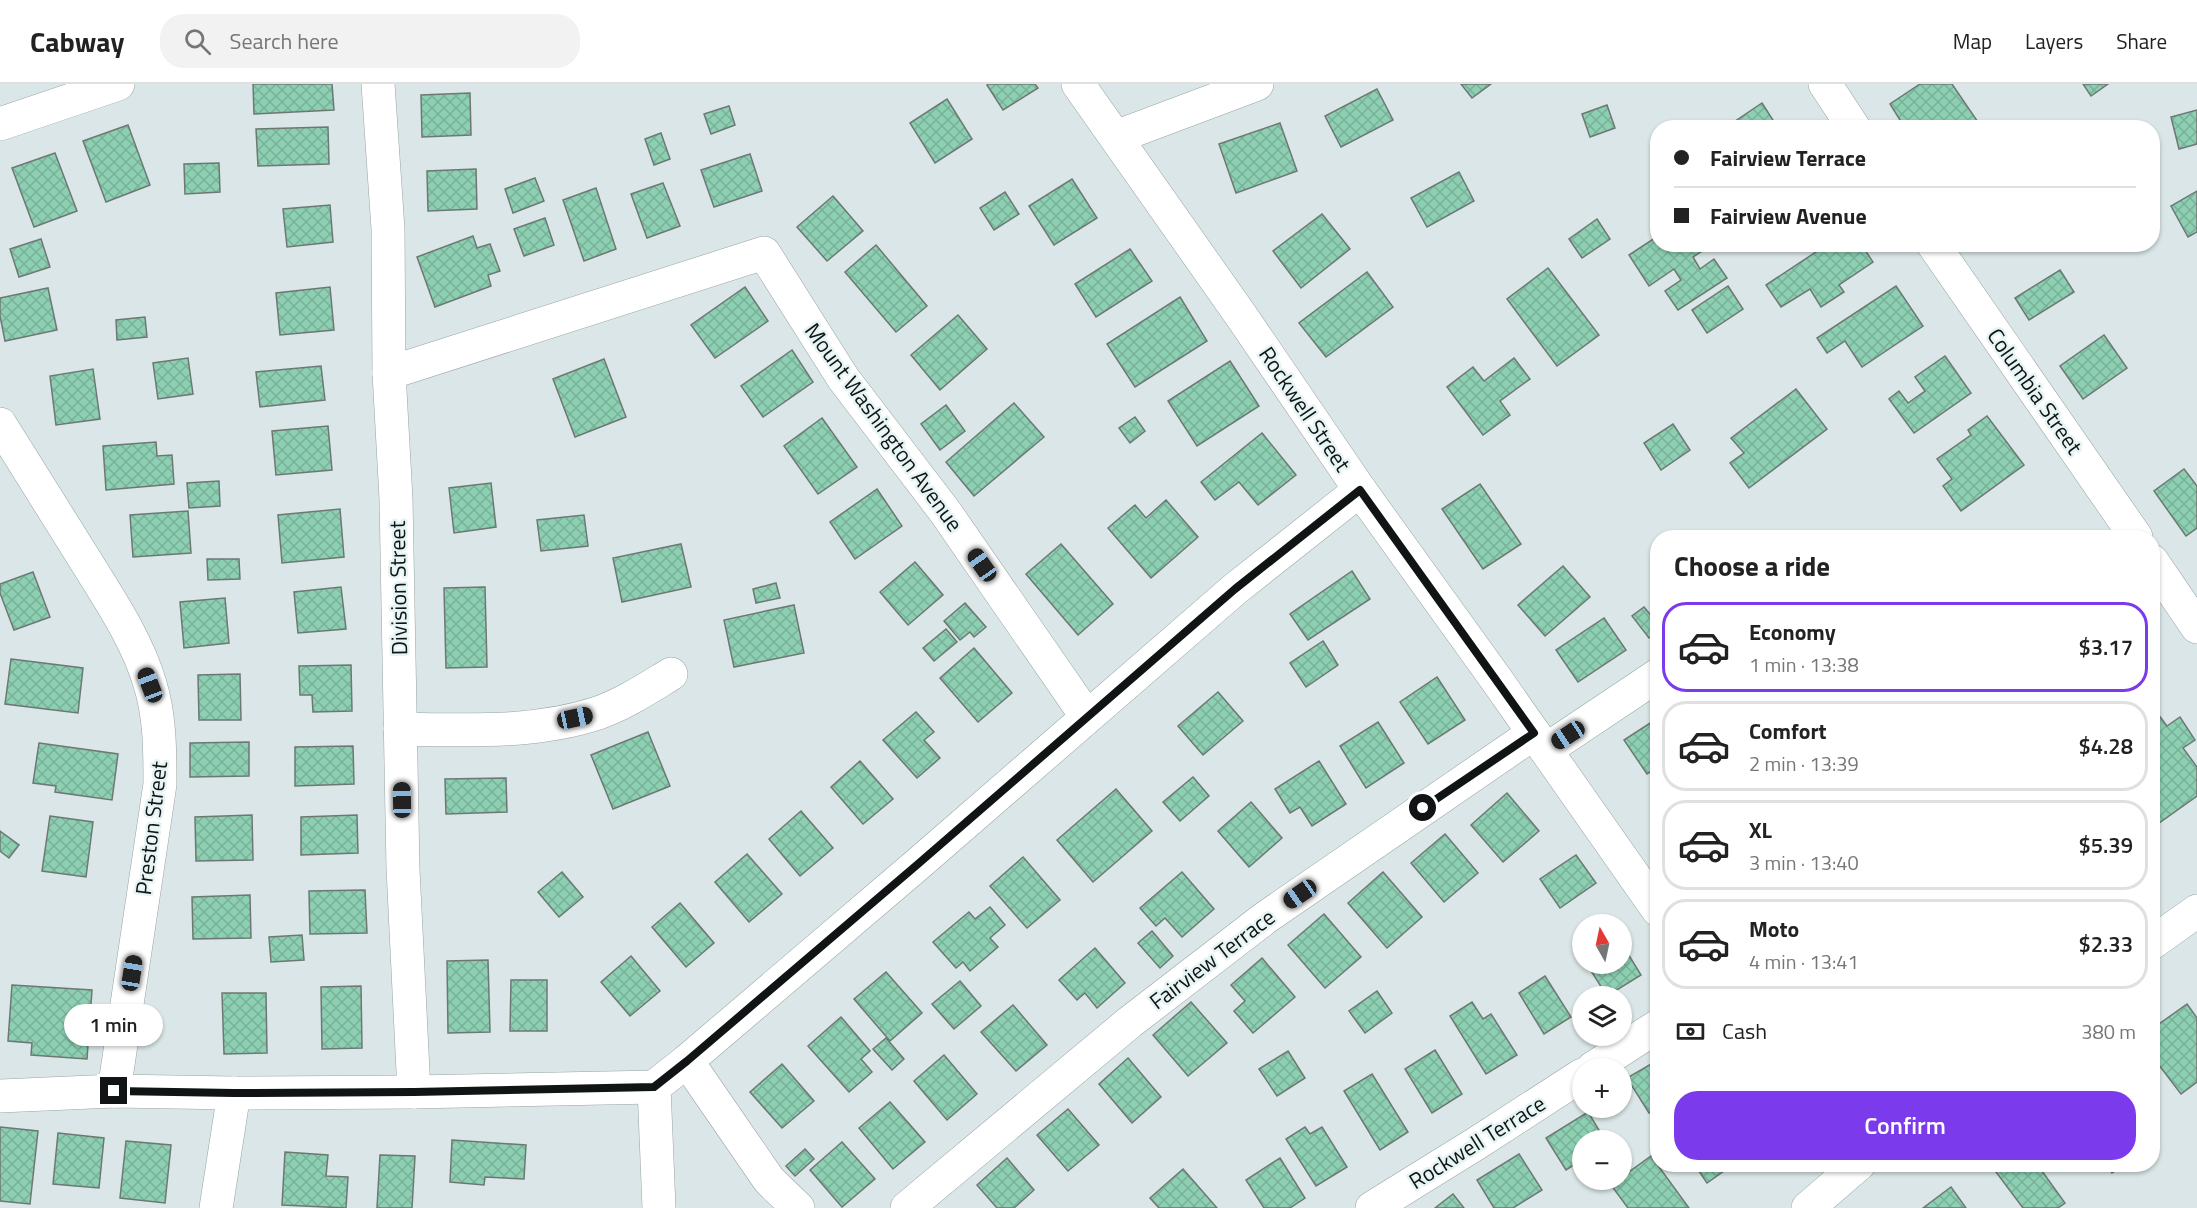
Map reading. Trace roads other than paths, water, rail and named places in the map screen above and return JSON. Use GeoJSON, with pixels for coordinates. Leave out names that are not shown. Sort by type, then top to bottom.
{"type":"FeatureCollection","features":[{"type":"Feature","properties":{"kind":"street"},"geometry":{"type":"LineString","coordinates":[[0,124],[118,84]]}},
{"type":"Feature","properties":{"kind":"street","name":"Division Street"},"geometry":{"type":"LineString","coordinates":[[378,84],[388,229],[389,373],[396,499],[403,869],[414,1092]]}},
{"type":"Feature","properties":{"kind":"street","name":"Rockwell Street"},"geometry":{"type":"LineString","coordinates":[[1078,84],[1360,490],[1650,899]]}},
{"type":"Feature","properties":{"kind":"street"},"geometry":{"type":"LineString","coordinates":[[1116,137],[1257,84]]}},
{"type":"Feature","properties":{"kind":"street"},"geometry":{"type":"LineString","coordinates":[[1824,84],[1849,120]]}},
{"type":"Feature","properties":{"kind":"street","name":"Columbia Street"},"geometry":{"type":"LineString","coordinates":[[1939,252],[2131,530]]}},
{"type":"Feature","properties":{"kind":"street","name":"Mount Washington Avenue"},"geometry":{"type":"LineString","coordinates":[[389,373],[764,253],[843,378],[946,513],[1087,717]]}},
{"type":"Feature","properties":{"kind":"street","name":"Preston Street"},"geometry":{"type":"LineString","coordinates":[[0,424],[123,622],[143,664],[156,709],[160,746],[160,784],[114,1091]]}},
{"type":"Feature","properties":{"kind":"street"},"geometry":{"type":"LineString","coordinates":[[0,1096],[114,1091],[414,1092],[654,1087],[1235,589],[1360,490]]}},
{"type":"Feature","properties":{"kind":"street"},"geometry":{"type":"LineString","coordinates":[[2160,573],[2197,627]]}},
{"type":"Feature","properties":{"kind":"street"},"geometry":{"type":"LineString","coordinates":[[400,729],[506,730],[552,723],[598,713],[635,696],[671,674]]}},
{"type":"Feature","properties":{"kind":"street","name":"Fairview Terrace"},"geometry":{"type":"LineString","coordinates":[[907,1208],[1130,1022],[1265,918],[1540,742],[1650,680]]}},
{"type":"Feature","properties":{"kind":"street"},"geometry":{"type":"LineString","coordinates":[[2160,938],[2197,911]]}},
{"type":"Feature","properties":{"kind":"street"},"geometry":{"type":"LineString","coordinates":[[1608,1058],[1650,1031]]}},
{"type":"Feature","properties":{"kind":"street"},"geometry":{"type":"LineString","coordinates":[[687,1061],[769,1180],[798,1208]]}},
{"type":"Feature","properties":{"kind":"street","name":"Rockwell Terrace"},"geometry":{"type":"LineString","coordinates":[[1372,1208],[1572,1081]]}},
{"type":"Feature","properties":{"kind":"street"},"geometry":{"type":"LineString","coordinates":[[654,1087],[658,1208]]}},
{"type":"Feature","properties":{"kind":"street"},"geometry":{"type":"LineString","coordinates":[[216,1208],[234,1093]]}},
{"type":"Feature","properties":{"kind":"street"},"geometry":{"type":"LineString","coordinates":[[1808,1208],[1843,1172]]}}]}
